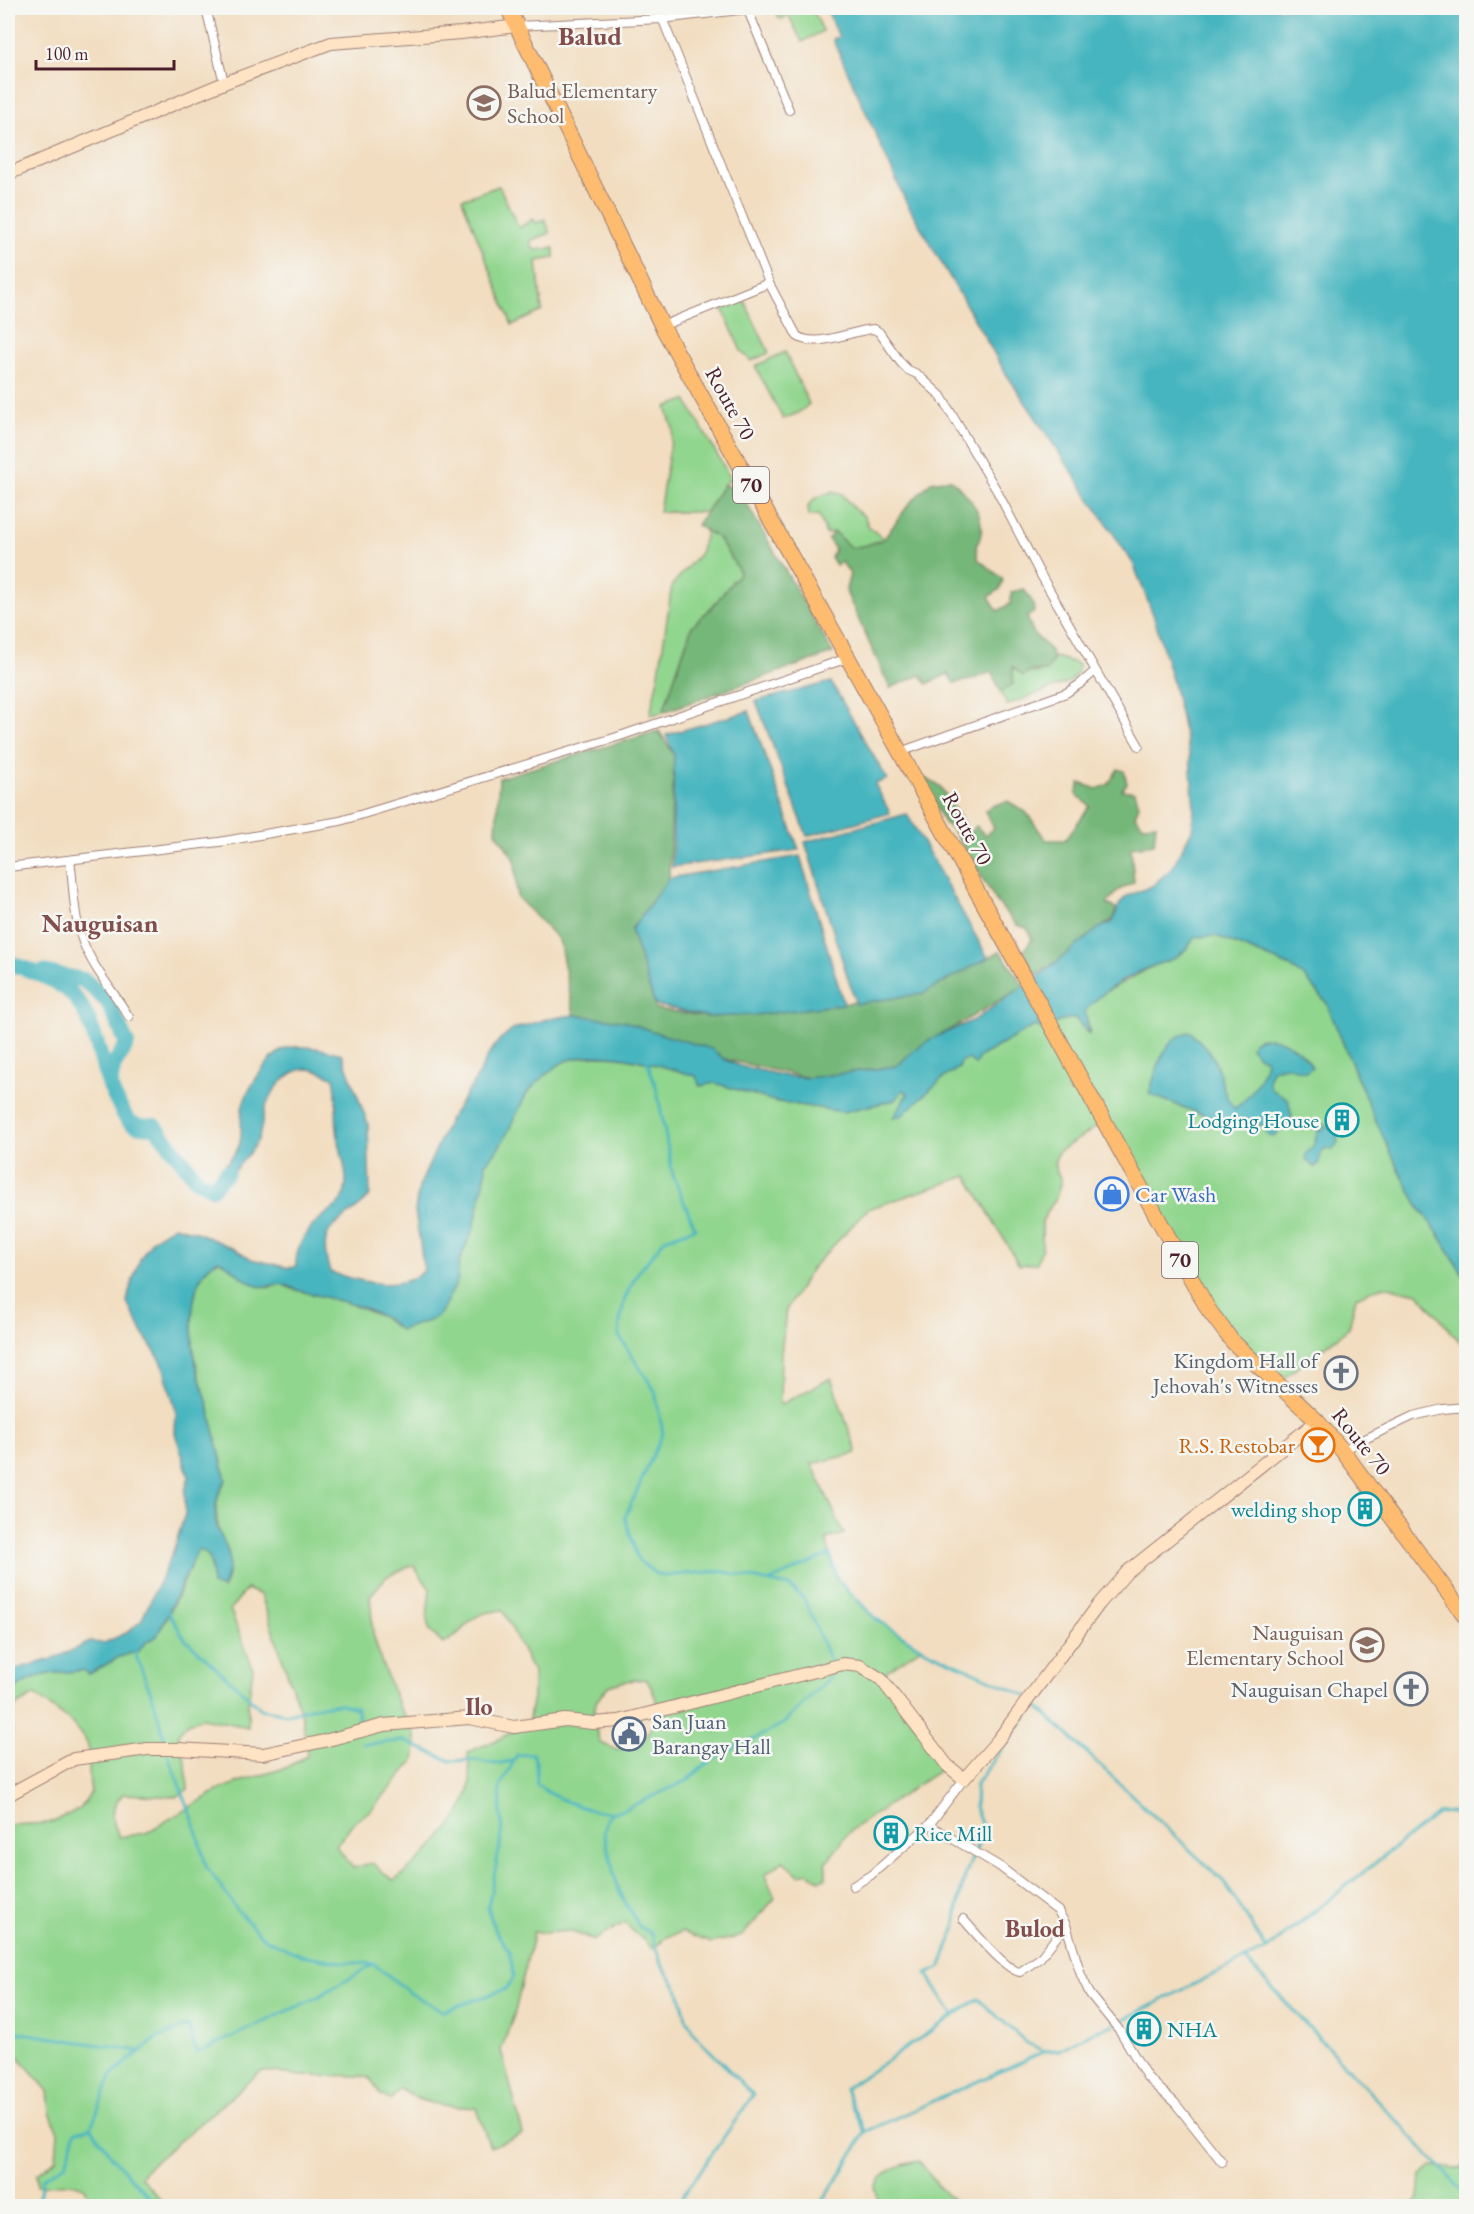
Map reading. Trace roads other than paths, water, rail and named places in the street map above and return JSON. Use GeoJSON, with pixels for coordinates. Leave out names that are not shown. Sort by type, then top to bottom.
{"type":"FeatureCollection","features":[{"type":"Feature","properties":{"kind":"highway","name":"Route 70"},"geometry":{"type":"LineString","coordinates":[[508,8],[662,326],[1208,1309],[1232,1341],[1317,1420],[1467,1617]]}},
{"type":"Feature","properties":{"kind":"street"},"geometry":{"type":"LineString","coordinates":[[206,8],[224,83]]}},
{"type":"Feature","properties":{"kind":"street"},"geometry":{"type":"LineString","coordinates":[[658,8],[769,283],[797,336],[804,340],[820,340],[874,329],[879,332],[901,363],[941,396],[997,490],[1038,570],[1139,746]]}},
{"type":"Feature","properties":{"kind":"street"},"geometry":{"type":"LineString","coordinates":[[8,174],[224,83],[331,44],[517,26],[661,19],[747,8],[789,110]]}},
{"type":"Feature","properties":{"kind":"street"},"geometry":{"type":"LineString","coordinates":[[662,326],[769,283]]}},
{"type":"Feature","properties":{"kind":"street"},"geometry":{"type":"LineString","coordinates":[[8,867],[219,842],[340,821],[617,737],[848,658]]}},
{"type":"Feature","properties":{"kind":"street"},"geometry":{"type":"LineString","coordinates":[[900,752],[1066,693],[1095,671]]}},
{"type":"Feature","properties":{"kind":"street"},"geometry":{"type":"LineString","coordinates":[[70,860],[82,940],[90,958],[129,1017]]}},
{"type":"Feature","properties":{"kind":"street"},"geometry":{"type":"LineString","coordinates":[[1342,1450],[1413,1416],[1443,1409],[1467,1407]]}},
{"type":"Feature","properties":{"kind":"street"},"geometry":{"type":"LineString","coordinates":[[853,1886],[871,1875],[929,1825],[964,1779],[998,1740],[1099,1604],[1127,1572],[1317,1420]]}},
{"type":"Feature","properties":{"kind":"street"},"geometry":{"type":"LineString","coordinates":[[8,1795],[74,1759],[148,1749],[263,1754],[324,1742],[384,1725],[470,1718],[514,1727],[565,1720],[593,1723],[619,1721],[843,1664],[860,1666],[881,1678],[947,1765],[964,1779]]}},
{"type":"Feature","properties":{"kind":"street"},"geometry":{"type":"LineString","coordinates":[[929,1825],[999,1866],[1058,1911],[1066,1925],[1081,1975],[1090,1994],[1120,2031],[1147,2077],[1175,2103],[1222,2162]]}},
{"type":"Feature","properties":{"kind":"street"},"geometry":{"type":"LineString","coordinates":[[963,1919],[1012,1971],[1020,1972],[1040,1958],[1066,1925]]}},
{"type":"Feature","properties":{"kind":"water"},"geometry":{"type":"Polygon","coordinates":[[[826,8],[1466,8],[1466,1279],[1438,1233],[1420,1209],[1402,1176],[1372,1113],[1326,1002],[1305,977],[1289,966],[1216,936],[1195,937],[1178,956],[1137,973],[1105,992],[1085,1011],[1089,1034],[1075,1018],[1063,1020],[1043,1029],[1034,1026],[979,1057],[975,1065],[969,1059],[961,1061],[959,1068],[943,1078],[901,1116],[893,1118],[908,1093],[903,1090],[895,1100],[843,1112],[774,1101],[715,1083],[700,1086],[696,1076],[648,1062],[598,1055],[566,1061],[540,1080],[527,1093],[501,1145],[485,1163],[486,1172],[474,1227],[459,1262],[457,1282],[440,1314],[431,1320],[400,1330],[379,1315],[354,1305],[282,1284],[257,1286],[219,1260],[208,1268],[200,1279],[195,1294],[192,1328],[195,1360],[226,1480],[217,1497],[215,1510],[216,1524],[229,1557],[223,1589],[212,1585],[210,1559],[198,1550],[157,1636],[146,1642],[138,1651],[119,1657],[89,1674],[83,1670],[42,1675],[8,1693],[8,1671],[53,1659],[90,1642],[104,1643],[126,1633],[141,1621],[173,1552],[185,1514],[185,1491],[189,1477],[175,1433],[176,1411],[162,1362],[145,1337],[127,1302],[140,1259],[153,1239],[174,1226],[196,1232],[237,1250],[251,1259],[290,1268],[296,1266],[298,1250],[304,1236],[343,1197],[346,1180],[336,1122],[334,1078],[310,1069],[300,1070],[286,1077],[275,1089],[267,1103],[256,1143],[231,1173],[212,1188],[212,1178],[239,1146],[242,1109],[248,1093],[266,1065],[280,1052],[287,1048],[301,1047],[342,1054],[368,1124],[370,1195],[328,1233],[325,1242],[330,1272],[366,1282],[392,1284],[404,1282],[424,1270],[415,1211],[419,1187],[449,1120],[475,1081],[489,1054],[500,1039],[514,1029],[547,1019],[574,1015],[624,1021],[712,1049],[724,1059],[740,1066],[786,1076],[809,1078],[897,1066],[931,1039],[974,1020],[1044,972],[1099,928],[1113,922],[1119,905],[1125,897],[1152,886],[1172,868],[1192,830],[1194,808],[1190,757],[1173,683],[1154,617],[1133,563],[1005,372],[906,202],[833,39],[839,37],[826,8]]]}},
{"type":"Feature","properties":{"kind":"water"},"geometry":{"type":"Polygon","coordinates":[[[831,682],[887,779],[875,784],[890,813],[807,836],[756,701],[831,682]]]}},
{"type":"Feature","properties":{"kind":"water"},"geometry":{"type":"Polygon","coordinates":[[[749,711],[799,850],[672,867],[674,755],[666,735],[749,711]]]}},
{"type":"Feature","properties":{"kind":"water"},"geometry":{"type":"Polygon","coordinates":[[[907,814],[988,958],[924,993],[856,1004],[805,842],[907,814]]]}},
{"type":"Feature","properties":{"kind":"water"},"geometry":{"type":"Polygon","coordinates":[[[800,856],[844,1004],[756,1015],[709,1017],[655,1005],[631,930],[669,878],[800,856]]]}},
{"type":"Feature","properties":{"kind":"water"},"geometry":{"type":"Polygon","coordinates":[[[1191,1032],[1215,1061],[1224,1089],[1235,1108],[1250,1093],[1265,1066],[1266,1060],[1258,1056],[1251,1047],[1253,1042],[1261,1038],[1276,1039],[1298,1050],[1309,1061],[1312,1067],[1306,1072],[1286,1066],[1273,1069],[1268,1079],[1271,1089],[1288,1099],[1292,1117],[1273,1137],[1268,1136],[1262,1125],[1223,1121],[1149,1094],[1158,1065],[1167,1047],[1181,1035],[1191,1032]]]}},
{"type":"Feature","properties":{"kind":"water"},"geometry":{"type":"Polygon","coordinates":[[[1324,1124],[1336,1134],[1338,1142],[1333,1150],[1327,1148],[1320,1154],[1319,1164],[1314,1167],[1306,1160],[1306,1154],[1314,1145],[1318,1130],[1323,1130],[1324,1124]]]}},
{"type":"Feature","properties":{"kind":"waterway"},"geometry":{"type":"LineString","coordinates":[[8,963],[57,983],[70,992],[80,1004],[93,1032],[112,1091],[128,1120],[138,1125],[155,1126],[197,1180],[212,1188],[227,1172]]}},
{"type":"Feature","properties":{"kind":"waterway"},"geometry":{"type":"LineString","coordinates":[[43,972],[84,980],[108,1002],[127,1044],[114,1065],[110,1083]]}},
{"type":"Feature","properties":{"kind":"waterway"},"geometry":{"type":"LineString","coordinates":[[647,1061],[657,1090],[673,1176],[695,1228],[665,1239],[637,1274],[625,1298],[620,1321],[619,1336],[655,1391],[663,1433],[625,1517],[638,1560],[656,1574],[664,1576],[720,1571],[789,1586],[804,1599],[831,1663]]}},
{"type":"Feature","properties":{"kind":"waterway"},"geometry":{"type":"LineString","coordinates":[[770,1581],[830,1554],[837,1579],[875,1618],[921,1648],[1027,1696]]}},
{"type":"Feature","properties":{"kind":"waterway"},"geometry":{"type":"LineString","coordinates":[[168,1612],[185,1639],[261,1709],[287,1714],[318,1706],[341,1704],[356,1708],[361,1727]]}},
{"type":"Feature","properties":{"kind":"waterway"},"geometry":{"type":"LineString","coordinates":[[134,1651],[153,1698],[166,1744]]}},
{"type":"Feature","properties":{"kind":"waterway"},"geometry":{"type":"LineString","coordinates":[[157,2206],[113,2158],[91,2127],[112,2074],[157,2038],[188,2026],[197,2053],[318,1997],[374,1964],[410,1993],[443,2011],[506,1989],[514,1977],[509,1951],[494,1929],[488,1907],[502,1835],[500,1787],[517,1755],[533,1754],[536,1762],[537,1785],[554,1796],[589,1809],[621,1811],[686,1781],[710,1761],[784,1723],[830,1677]]}},
{"type":"Feature","properties":{"kind":"waterway"},"geometry":{"type":"LineString","coordinates":[[954,2016],[927,1974],[940,1968],[955,1929],[959,1899],[966,1873],[980,1839],[981,1824],[975,1807],[976,1784],[1035,1704],[1224,1882],[1267,1949]]}},
{"type":"Feature","properties":{"kind":"waterway"},"geometry":{"type":"LineString","coordinates":[[363,1744],[404,1741],[451,1761],[475,1760],[495,1764],[512,1761]]}},
{"type":"Feature","properties":{"kind":"waterway"},"geometry":{"type":"LineString","coordinates":[[168,1756],[194,1822],[206,1866],[238,1911],[263,1938],[301,1955],[341,1962],[372,1964]]}},
{"type":"Feature","properties":{"kind":"waterway"},"geometry":{"type":"LineString","coordinates":[[1245,1959],[1267,1949],[1438,1813],[1466,1811]]}},
{"type":"Feature","properties":{"kind":"waterway"},"geometry":{"type":"LineString","coordinates":[[610,1814],[604,1833],[617,1886],[626,1904],[639,1926],[651,1934],[661,1963],[679,1991],[686,2018],[694,2034],[753,2095],[676,2206]]}},
{"type":"Feature","properties":{"kind":"waterway"},"geometry":{"type":"LineString","coordinates":[[1116,2023],[1245,1959],[1466,2195]]}},
{"type":"Feature","properties":{"kind":"waterway"},"geometry":{"type":"LineString","coordinates":[[865,2132],[845,2089],[978,1999],[1027,2043],[1044,2051]]}},
{"type":"Feature","properties":{"kind":"waterway"},"geometry":{"type":"LineString","coordinates":[[819,2206],[865,2132],[1045,2051],[1059,2050],[1097,2030],[1113,2025]]}},
{"type":"Feature","properties":{"kind":"waterway"},"geometry":{"type":"LineString","coordinates":[[8,2031],[140,2051]]}},
{"type":"Feature","properties":{"kind":"waterway"},"geometry":{"type":"LineString","coordinates":[[37,2206],[43,2178],[66,2164],[76,2131],[91,2127]]}},
{"type":"Feature","properties":{"kind":"place","name":"Balud Elementary School"},"geometry":{"type":"Point","coordinates":[484,103]}},
{"type":"Feature","properties":{"kind":"place","name":"Lodging House"},"geometry":{"type":"Point","coordinates":[1342,1120]}},
{"type":"Feature","properties":{"kind":"place","name":"Car Wash"},"geometry":{"type":"Point","coordinates":[1112,1194]}},
{"type":"Feature","properties":{"kind":"place","name":"Kingdom Hall of Jehovah's Witnesses"},"geometry":{"type":"Point","coordinates":[1341,1373]}},
{"type":"Feature","properties":{"kind":"place","name":"R.S. Restobar"},"geometry":{"type":"Point","coordinates":[1318,1445]}},
{"type":"Feature","properties":{"kind":"place","name":"welding shop"},"geometry":{"type":"Point","coordinates":[1365,1509]}},
{"type":"Feature","properties":{"kind":"place","name":"Nauguisan Elementary School"},"geometry":{"type":"Point","coordinates":[1367,1645]}},
{"type":"Feature","properties":{"kind":"place","name":"Nauguisan Chapel"},"geometry":{"type":"Point","coordinates":[1411,1689]}},
{"type":"Feature","properties":{"kind":"place","name":"San Juan Barangay Hall"},"geometry":{"type":"Point","coordinates":[629,1734]}},
{"type":"Feature","properties":{"kind":"place","name":"Rice Mill"},"geometry":{"type":"Point","coordinates":[891,1833]}},
{"type":"Feature","properties":{"kind":"place","name":"NHA"},"geometry":{"type":"Point","coordinates":[1144,2029]}},
{"type":"Feature","properties":{"kind":"district","name":"Balud"},"geometry":{"type":"Point","coordinates":[590,36]}},
{"type":"Feature","properties":{"kind":"district","name":"Nauguisan"},"geometry":{"type":"Point","coordinates":[100,923]}},
{"type":"Feature","properties":{"kind":"district","name":"Ilo"},"geometry":{"type":"Point","coordinates":[479,1707]}},
{"type":"Feature","properties":{"kind":"district","name":"Bulod"},"geometry":{"type":"Point","coordinates":[1035,1929]}}]}
